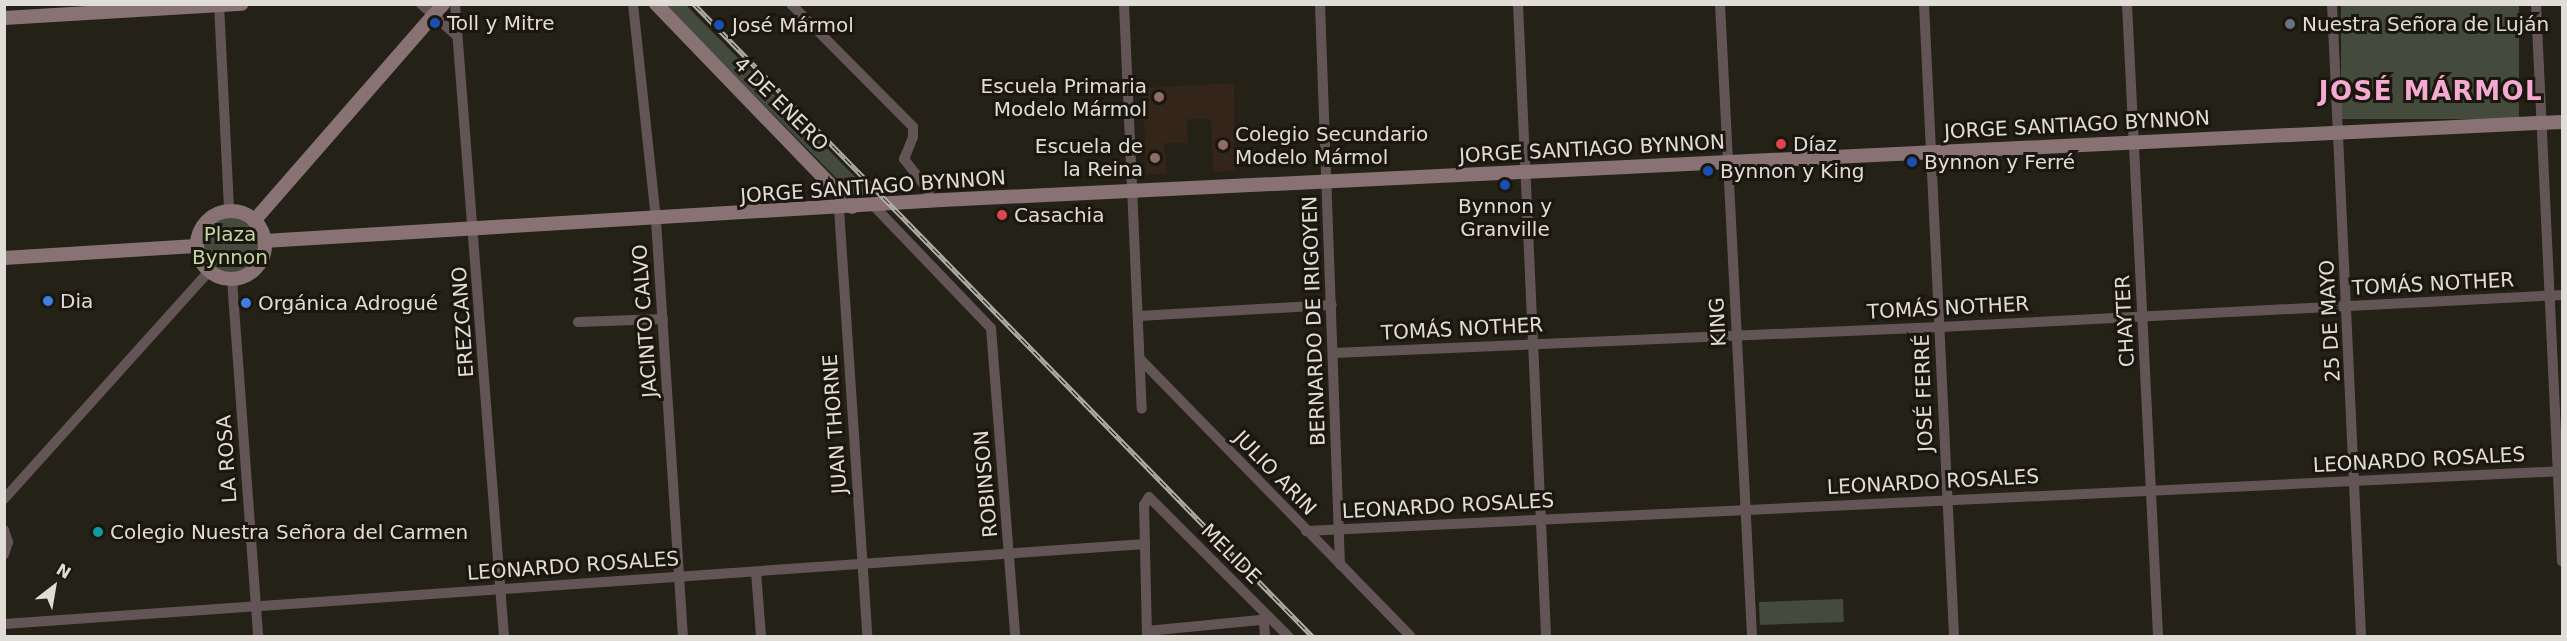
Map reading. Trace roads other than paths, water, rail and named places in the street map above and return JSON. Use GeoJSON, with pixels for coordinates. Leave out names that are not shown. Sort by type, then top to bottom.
{"type":"FeatureCollection","features":[{"type":"Feature","properties":{"kind":"street"},"geometry":{"type":"LineString","coordinates":[[4,18],[65,9],[242,4]]}},
{"type":"Feature","properties":{"kind":"street"},"geometry":{"type":"LineString","coordinates":[[421,4],[457,36]]}},
{"type":"Feature","properties":{"kind":"street"},"geometry":{"type":"LineString","coordinates":[[254,221],[443,4]]}},
{"type":"Feature","properties":{"kind":"street","name":"EREZCANO"},"geometry":{"type":"LineString","coordinates":[[455,4],[504,636]]}},
{"type":"Feature","properties":{"kind":"street","name":"JACINTO CALVO"},"geometry":{"type":"LineString","coordinates":[[633,4],[656,220],[683,636]]}},
{"type":"Feature","properties":{"kind":"street","name":"4 DE ENERO"},"geometry":{"type":"LineString","coordinates":[[656,4],[845,208]]}},
{"type":"Feature","properties":{"kind":"street"},"geometry":{"type":"LineString","coordinates":[[791,4],[913,127],[913,137],[904,159],[928,190],[930,201]]}},
{"type":"Feature","properties":{"kind":"street"},"geometry":{"type":"LineString","coordinates":[[1124,4],[1142,409]]}},
{"type":"Feature","properties":{"kind":"street","name":"BERNARDO DE IRIGOYEN"},"geometry":{"type":"LineString","coordinates":[[1320,4],[1340,565]]}},
{"type":"Feature","properties":{"kind":"street"},"geometry":{"type":"LineString","coordinates":[[1518,4],[1546,636]]}},
{"type":"Feature","properties":{"kind":"street","name":"KING"},"geometry":{"type":"LineString","coordinates":[[1720,4],[1752,636]]}},
{"type":"Feature","properties":{"kind":"street","name":"JOSÉ FERRÉ"},"geometry":{"type":"LineString","coordinates":[[1924,4],[1954,636]]}},
{"type":"Feature","properties":{"kind":"street","name":"CHAYTER"},"geometry":{"type":"LineString","coordinates":[[2127,4],[2158,636]]}},
{"type":"Feature","properties":{"kind":"street","name":"25 DE MAYO"},"geometry":{"type":"LineString","coordinates":[[2332,4],[2361,636]]}},
{"type":"Feature","properties":{"kind":"street"},"geometry":{"type":"LineString","coordinates":[[2536,4],[2560,471],[2562,561]]}},
{"type":"Feature","properties":{"kind":"street"},"geometry":{"type":"LineString","coordinates":[[219,5],[229,211]]}},
{"type":"Feature","properties":{"kind":"street","name":"JORGE SANTIAGO BYNNON"},"geometry":{"type":"LineString","coordinates":[[264,241],[656,220],[930,201],[2562,122]]}},
{"type":"Feature","properties":{"kind":"street","name":"ROBINSON"},"geometry":{"type":"LineString","coordinates":[[873,206],[991,328],[1015,636]]}},
{"type":"Feature","properties":{"kind":"street","name":"JUAN THORNE"},"geometry":{"type":"LineString","coordinates":[[845,208],[867,636]]}},
{"type":"Feature","properties":{"kind":"street"},"geometry":{"type":"LineString","coordinates":[[229,211],[254,221],[264,241],[260,263],[243,277],[232,279],[209,272],[198,256],[196,246],[202,226],[219,213],[229,211]]}},
{"type":"Feature","properties":{"kind":"street"},"geometry":{"type":"LineString","coordinates":[[4,258],[196,246]]}},
{"type":"Feature","properties":{"kind":"street"},"geometry":{"type":"LineString","coordinates":[[4,499],[209,272]]}},
{"type":"Feature","properties":{"kind":"street","name":"LA ROSA"},"geometry":{"type":"LineString","coordinates":[[232,279],[258,636]]}},
{"type":"Feature","properties":{"kind":"street","name":"TOMÁS NOTHER"},"geometry":{"type":"LineString","coordinates":[[1334,353],[1940,327],[2562,295]]}},
{"type":"Feature","properties":{"kind":"street"},"geometry":{"type":"LineString","coordinates":[[1139,316],[1332,304]]}},
{"type":"Feature","properties":{"kind":"street"},"geometry":{"type":"LineString","coordinates":[[578,322],[663,319]]}},
{"type":"Feature","properties":{"kind":"street","name":"JULIO ARIN"},"geometry":{"type":"LineString","coordinates":[[1141,360],[1410,636]]}},
{"type":"Feature","properties":{"kind":"street","name":"LEONARDO ROSALES"},"geometry":{"type":"LineString","coordinates":[[1306,531],[2560,471]]}},
{"type":"Feature","properties":{"kind":"street","name":"MELIDE"},"geometry":{"type":"LineString","coordinates":[[1145,544],[1144,505],[1149,497],[1267,621],[1288,636]]}},
{"type":"Feature","properties":{"kind":"street"},"geometry":{"type":"LineString","coordinates":[[4,530],[8,542],[4,554]]}},
{"type":"Feature","properties":{"kind":"street"},"geometry":{"type":"LineString","coordinates":[[1145,544],[1147,634],[1267,621],[1265,636]]}},
{"type":"Feature","properties":{"kind":"street","name":"LEONARDO ROSALES"},"geometry":{"type":"LineString","coordinates":[[4,624],[256,609],[680,576],[1145,544]]}},
{"type":"Feature","properties":{"kind":"street"},"geometry":{"type":"LineString","coordinates":[[756,572],[761,636]]}},
{"type":"Feature","properties":{"kind":"railway"},"geometry":{"type":"LineString","coordinates":[[694,4],[1312,636]]}},
{"type":"Feature","properties":{"kind":"place","name":"Toll y Mitre"},"geometry":{"type":"Point","coordinates":[435,23]}},
{"type":"Feature","properties":{"kind":"place","name":"Nuestra Señora de Luján"},"geometry":{"type":"Point","coordinates":[2290,24]}},
{"type":"Feature","properties":{"kind":"place","name":"José Mármol"},"geometry":{"type":"Point","coordinates":[719,25]}},
{"type":"Feature","properties":{"kind":"place","name":"Escuela Primaria Modelo Mármol"},"geometry":{"type":"Point","coordinates":[1159,97]}},
{"type":"Feature","properties":{"kind":"place","name":"Díaz"},"geometry":{"type":"Point","coordinates":[1781,144]}},
{"type":"Feature","properties":{"kind":"place","name":"Colegio Secundario Modelo Mármol"},"geometry":{"type":"Point","coordinates":[1223,145]}},
{"type":"Feature","properties":{"kind":"place","name":"Escuela de la Reina"},"geometry":{"type":"Point","coordinates":[1155,158]}},
{"type":"Feature","properties":{"kind":"place","name":"Bynnon y Ferré"},"geometry":{"type":"Point","coordinates":[1912,162]}},
{"type":"Feature","properties":{"kind":"place","name":"Bynnon y King"},"geometry":{"type":"Point","coordinates":[1708,171]}},
{"type":"Feature","properties":{"kind":"place","name":"Bynnon y Granville"},"geometry":{"type":"Point","coordinates":[1505,185]}},
{"type":"Feature","properties":{"kind":"place","name":"Casachia"},"geometry":{"type":"Point","coordinates":[1002,215]}},
{"type":"Feature","properties":{"kind":"place","name":"Dia"},"geometry":{"type":"Point","coordinates":[48,301]}},
{"type":"Feature","properties":{"kind":"place","name":"Orgánica Adrogué"},"geometry":{"type":"Point","coordinates":[246,303]}},
{"type":"Feature","properties":{"kind":"place","name":"Colegio Nuestra Señora del Carmen"},"geometry":{"type":"Point","coordinates":[98,532]}},
{"type":"Feature","properties":{"kind":"district","name":"JOSÉ MÁRMOL"},"geometry":{"type":"Point","coordinates":[2431,92]}},
{"type":"Feature","properties":{"kind":"park label","name":"Plaza Bynnon"},"geometry":{"type":"Point","coordinates":[230,246]}}]}
